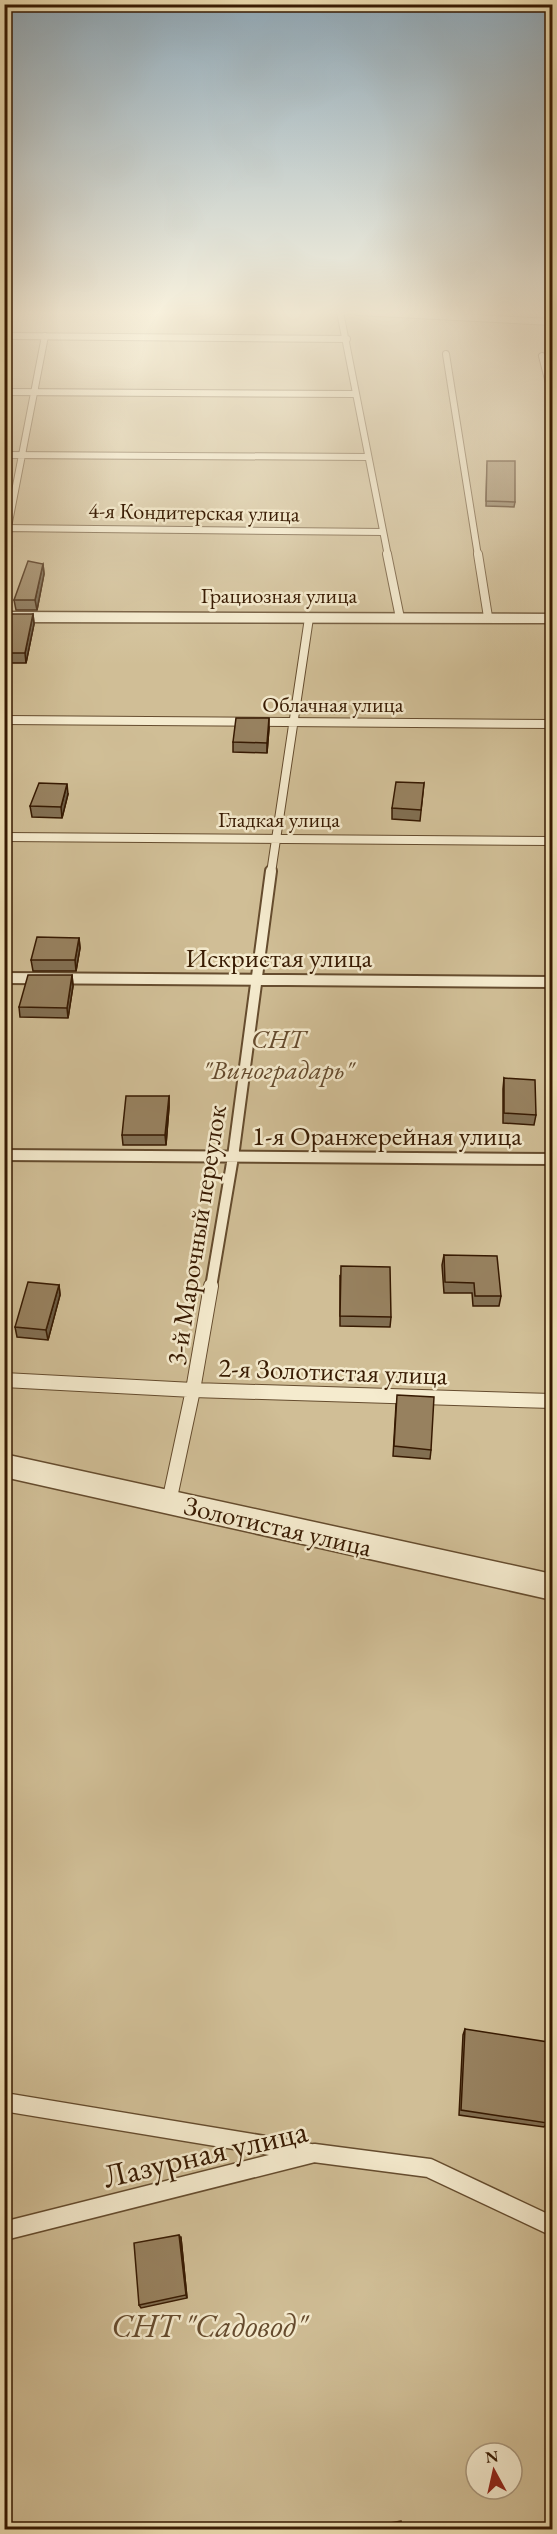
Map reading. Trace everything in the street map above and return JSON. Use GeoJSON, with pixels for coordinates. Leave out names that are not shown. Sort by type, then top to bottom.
{"type":"FeatureCollection","features":[{"type":"Feature","properties":{"kind":"street","name":"Грациозная улица"},"geometry":{"type":"LineString","coordinates":[[4,617],[552,619]]}},
{"type":"Feature","properties":{"kind":"street","name":"Золотистая улица"},"geometry":{"type":"LineString","coordinates":[[4,1464],[552,1587]]}},
{"type":"Feature","properties":{"kind":"lane"},"geometry":{"type":"LineString","coordinates":[[4,548],[25,430]]}},
{"type":"Feature","properties":{"kind":"lane"},"geometry":{"type":"LineString","coordinates":[[363,430],[400,618]]}},
{"type":"Feature","properties":{"kind":"lane"},"geometry":{"type":"LineString","coordinates":[[458,430],[488,617]]}},
{"type":"Feature","properties":{"kind":"lane"},"geometry":{"type":"LineString","coordinates":[[4,455],[368,457]]}},
{"type":"Feature","properties":{"kind":"lane","name":"4-я Кондитерская улица"},"geometry":{"type":"LineString","coordinates":[[6,528],[382,532]]}},
{"type":"Feature","properties":{"kind":"lane","name":"3-й Марочный переулок"},"geometry":{"type":"LineString","coordinates":[[169,1502],[193,1390],[233,1156],[275,839],[309,618]]}},
{"type":"Feature","properties":{"kind":"lane","name":"Облачная улица"},"geometry":{"type":"LineString","coordinates":[[4,720],[552,724]]}},
{"type":"Feature","properties":{"kind":"lane","name":"Гладкая улица"},"geometry":{"type":"LineString","coordinates":[[4,837],[552,841]]}},
{"type":"Feature","properties":{"kind":"lane","name":"Искристая улица"},"geometry":{"type":"LineString","coordinates":[[4,978],[552,982]]}},
{"type":"Feature","properties":{"kind":"lane","name":"1-я Оранжерейная улица"},"geometry":{"type":"LineString","coordinates":[[4,1155],[552,1159]]}},
{"type":"Feature","properties":{"kind":"lane","name":"2-я Золотистая улица"},"geometry":{"type":"LineString","coordinates":[[4,1380],[193,1390],[552,1401]]}},
{"type":"Feature","properties":{"kind":"lane"},"geometry":{"type":"LineString","coordinates":[[4,2102],[314,2153]]}},
{"type":"Feature","properties":{"kind":"lane","name":"Лазурная улица"},"geometry":{"type":"LineString","coordinates":[[4,2231],[314,2153],[429,2168],[552,2226]]}},
{"type":"Feature","properties":{"kind":"green space"},"geometry":{"type":"Polygon","coordinates":[[[4,430],[552,430],[552,2529],[5,2529],[4,430]]]}},
{"type":"Feature","properties":{"kind":"building"},"geometry":{"type":"Polygon","coordinates":[[[487,461],[515,461],[515,502],[486,501],[487,461]]]}},
{"type":"Feature","properties":{"kind":"building"},"geometry":{"type":"Polygon","coordinates":[[[28,561],[43,564],[35,600],[14,600],[28,561]]]}},
{"type":"Feature","properties":{"kind":"building"},"geometry":{"type":"Polygon","coordinates":[[[9,614],[33,614],[25,653],[4,653],[4,628],[9,614]]]}},
{"type":"Feature","properties":{"kind":"building"},"geometry":{"type":"Polygon","coordinates":[[[236,718],[269,718],[267,743],[233,742],[236,718]]]}},
{"type":"Feature","properties":{"kind":"building"},"geometry":{"type":"Polygon","coordinates":[[[396,782],[424,783],[421,810],[392,808],[396,782]]]}},
{"type":"Feature","properties":{"kind":"building"},"geometry":{"type":"Polygon","coordinates":[[[39,783],[67,784],[61,807],[30,806],[39,783]]]}},
{"type":"Feature","properties":{"kind":"building"},"geometry":{"type":"Polygon","coordinates":[[[37,937],[79,938],[75,960],[31,960],[37,937]]]}},
{"type":"Feature","properties":{"kind":"building"},"geometry":{"type":"Polygon","coordinates":[[[28,975],[72,975],[67,1008],[19,1007],[28,975]]]}},
{"type":"Feature","properties":{"kind":"building"},"geometry":{"type":"Polygon","coordinates":[[[504,1078],[535,1080],[536,1115],[504,1113],[504,1078]]]}},
{"type":"Feature","properties":{"kind":"building"},"geometry":{"type":"Polygon","coordinates":[[[126,1096],[169,1096],[165,1135],[122,1135],[126,1096]]]}},
{"type":"Feature","properties":{"kind":"building"},"geometry":{"type":"Polygon","coordinates":[[[444,1255],[497,1256],[501,1296],[475,1296],[474,1283],[445,1282],[444,1255]]]}},
{"type":"Feature","properties":{"kind":"building"},"geometry":{"type":"Polygon","coordinates":[[[341,1266],[390,1267],[391,1317],[340,1316],[341,1266]]]}},
{"type":"Feature","properties":{"kind":"building"},"geometry":{"type":"Polygon","coordinates":[[[28,1282],[59,1285],[46,1330],[15,1327],[28,1282]]]}},
{"type":"Feature","properties":{"kind":"building"},"geometry":{"type":"Polygon","coordinates":[[[397,1395],[434,1397],[431,1450],[394,1446],[397,1395]]]}},
{"type":"Feature","properties":{"kind":"building"},"geometry":{"type":"Polygon","coordinates":[[[465,2029],[548,2042],[547,2123],[461,2110],[465,2029]]]}},
{"type":"Feature","properties":{"kind":"building"},"geometry":{"type":"Polygon","coordinates":[[[179,2235],[186,2295],[139,2305],[134,2243],[179,2235]]]}},
{"type":"Feature","properties":{"kind":"building"},"geometry":{"type":"Polygon","coordinates":[[[401,2521],[403,2529],[354,2529],[401,2521]]]}},
{"type":"Feature","properties":{"kind":"park label","name":"СНТ \"Виноградарь\""},"geometry":{"type":"Point","coordinates":[278,1054]}},
{"type":"Feature","properties":{"kind":"park label","name":"СНТ \"Садовод\""},"geometry":{"type":"Point","coordinates":[209,2325]}}]}
